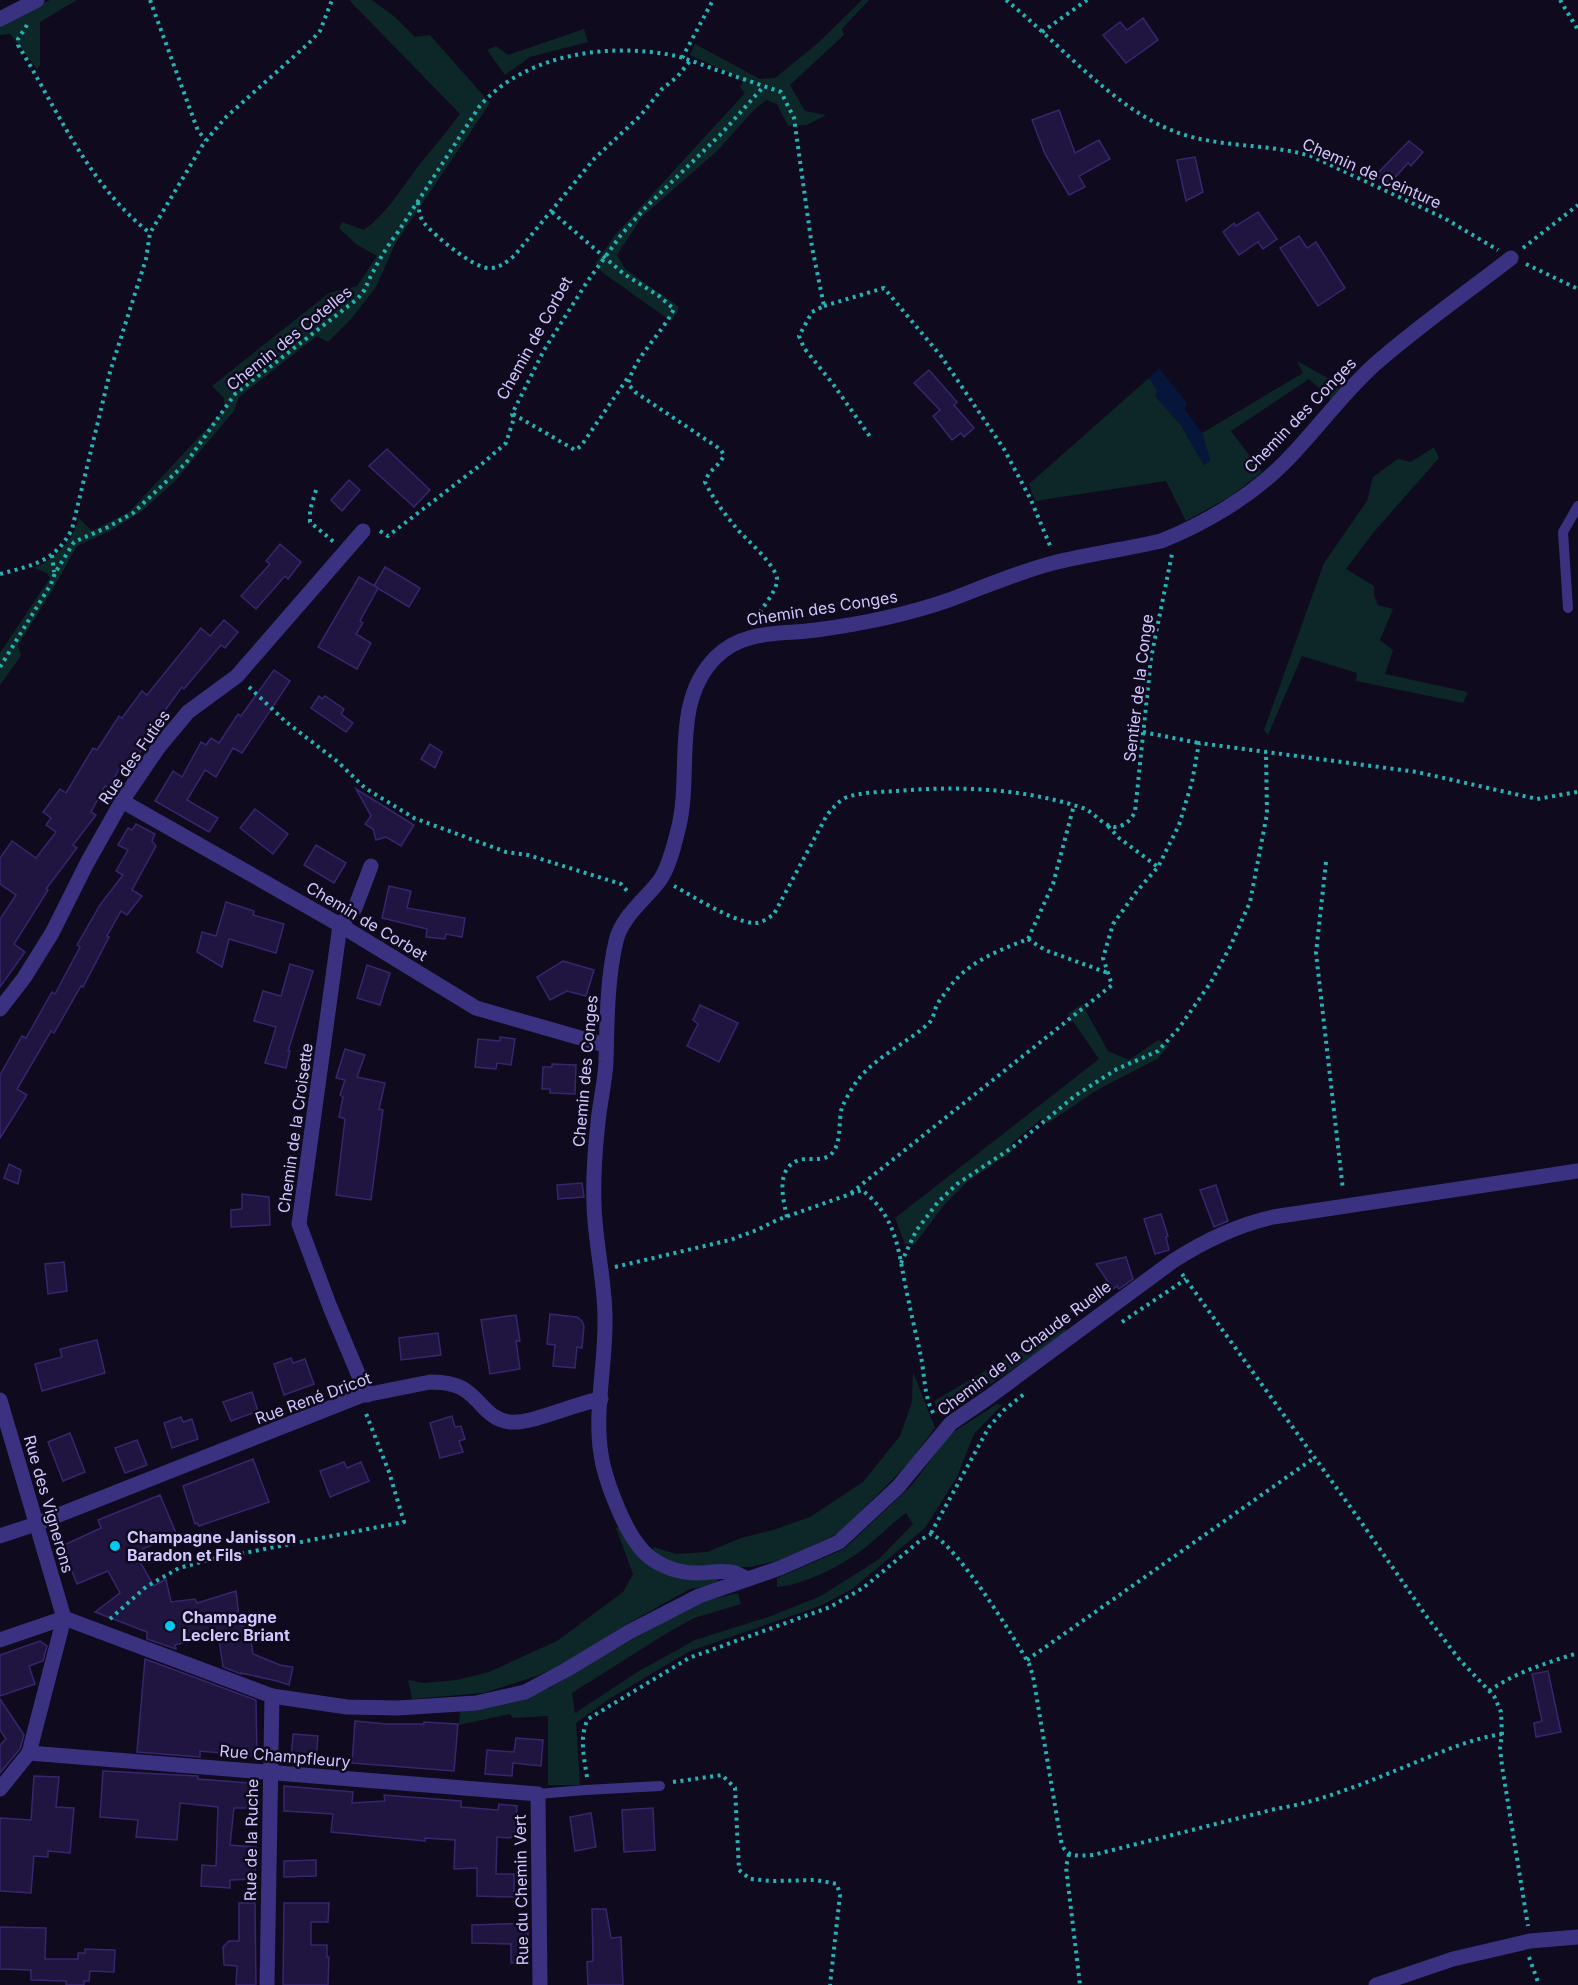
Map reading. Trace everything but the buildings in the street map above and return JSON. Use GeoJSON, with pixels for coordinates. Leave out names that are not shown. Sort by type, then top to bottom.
{"type":"FeatureCollection","features":[{"type":"Feature","properties":{"kind":"street"},"geometry":{"type":"LineString","coordinates":[[0,19],[37,0]]}},
{"type":"Feature","properties":{"kind":"street","name":"Chemin des Conges"},"geometry":{"type":"LineString","coordinates":[[748,1580],[733,1573],[719,1571],[694,1573],[675,1571],[647,1557],[626,1525],[602,1464],[599,1437],[605,1316],[594,1204],[598,1122],[606,1064],[608,1004],[617,938],[631,913],[661,879],[679,829],[684,740],[696,685],[705,670],[723,650],[752,636],[832,628],[894,615],[946,601],[1057,562],[1161,541],[1176,535],[1258,486],[1284,463],[1375,365],[1511,258]]}},
{"type":"Feature","properties":{"kind":"street","name":"Rue des Futies"},"geometry":{"type":"LineString","coordinates":[[0,1009],[24,978],[52,933],[87,863],[122,801],[159,748],[188,712],[237,676],[349,550],[363,531]]}},
{"type":"Feature","properties":{"kind":"street","name":"Chemin de Corbet"},"geometry":{"type":"LineString","coordinates":[[122,801],[340,925],[476,1008],[605,1045]]}},
{"type":"Feature","properties":{"kind":"street"},"geometry":{"type":"LineString","coordinates":[[340,925],[355,908],[371,866]]}},
{"type":"Feature","properties":{"kind":"street","name":"Chemin de la Croisette"},"geometry":{"type":"LineString","coordinates":[[340,925],[299,1224],[363,1396]]}},
{"type":"Feature","properties":{"kind":"street","name":"Chemin de la Chaude Ruelle"},"geometry":{"type":"LineString","coordinates":[[64,1618],[99,1629],[272,1696],[347,1707],[399,1708],[476,1702],[525,1692],[699,1596],[780,1568],[839,1542],[898,1487],[951,1423],[1194,1248],[1253,1221],[1578,1171]]}},
{"type":"Feature","properties":{"kind":"street","name":"Rue René Dricot"},"geometry":{"type":"LineString","coordinates":[[0,1536],[363,1396],[440,1382],[460,1387],[490,1414],[511,1422],[528,1420],[601,1399]]}},
{"type":"Feature","properties":{"kind":"street","name":"Rue des Vignerons"},"geometry":{"type":"LineString","coordinates":[[0,1400],[64,1618]]}},
{"type":"Feature","properties":{"kind":"street"},"geometry":{"type":"LineString","coordinates":[[0,1640],[64,1618]]}},
{"type":"Feature","properties":{"kind":"street"},"geometry":{"type":"LineString","coordinates":[[0,1788],[29,1753],[64,1618]]}},
{"type":"Feature","properties":{"kind":"street","name":"Rue de la Ruche"},"geometry":{"type":"LineString","coordinates":[[267,1985],[272,1696]]}},
{"type":"Feature","properties":{"kind":"street","name":"Rue Champfleury"},"geometry":{"type":"LineString","coordinates":[[29,1753],[538,1794]]}},
{"type":"Feature","properties":{"kind":"street","name":"Rue du Chemin Vert"},"geometry":{"type":"LineString","coordinates":[[538,1794],[540,1985]]}},
{"type":"Feature","properties":{"kind":"street"},"geometry":{"type":"LineString","coordinates":[[1376,1985],[1453,1959],[1526,1942],[1578,1937]]}},
{"type":"Feature","properties":{"kind":"lane"},"geometry":{"type":"LineString","coordinates":[[1568,608],[1563,532],[1578,506]]}},
{"type":"Feature","properties":{"kind":"lane"},"geometry":{"type":"LineString","coordinates":[[538,1794],[660,1786]]}},
{"type":"Feature","properties":{"kind":"path"},"geometry":{"type":"LineString","coordinates":[[150,0],[198,131],[206,140]]}},
{"type":"Feature","properties":{"kind":"path"},"geometry":{"type":"LineString","coordinates":[[0,574],[30,567],[52,555],[61,546],[75,520],[105,390],[146,259],[150,233],[206,140],[226,117],[297,55],[320,31],[332,0]]}},
{"type":"Feature","properties":{"kind":"path"},"geometry":{"type":"LineString","coordinates":[[682,58],[713,0]]}},
{"type":"Feature","properties":{"kind":"path","name":"Chemin de Ceinture"},"geometry":{"type":"LineString","coordinates":[[1006,0],[1122,101],[1152,122],[1196,138],[1289,149],[1311,156],[1444,218],[1511,258],[1578,289]]}},
{"type":"Feature","properties":{"kind":"path"},"geometry":{"type":"LineString","coordinates":[[1042,32],[1088,0]]}},
{"type":"Feature","properties":{"kind":"path"},"geometry":{"type":"LineString","coordinates":[[1560,0],[1578,30]]}},
{"type":"Feature","properties":{"kind":"path"},"geometry":{"type":"LineString","coordinates":[[29,22],[18,39],[18,45],[90,167],[119,205],[150,233]]}},
{"type":"Feature","properties":{"kind":"path","name":"Chemin des Cotelles"},"geometry":{"type":"LineString","coordinates":[[61,546],[108,527],[132,513],[186,463],[235,394],[366,290],[370,276],[386,248],[479,107],[498,88],[542,65],[564,58],[604,50],[645,52],[682,58],[781,92],[795,118],[812,247],[824,306]]}},
{"type":"Feature","properties":{"kind":"path"},"geometry":{"type":"LineString","coordinates":[[418,201],[419,213],[425,224],[469,262],[486,268],[497,268],[514,256],[594,159],[640,116],[662,89],[677,77],[690,61]]}},
{"type":"Feature","properties":{"kind":"path","name":"Chemin de Corbet"},"geometry":{"type":"LineString","coordinates":[[380,531],[388,536],[506,443],[514,418],[512,414],[544,350],[587,282],[621,235],[646,207],[722,133],[764,86]]}},
{"type":"Feature","properties":{"kind":"path"},"geometry":{"type":"LineString","coordinates":[[1511,258],[1578,205]]}},
{"type":"Feature","properties":{"kind":"path"},"geometry":{"type":"LineString","coordinates":[[512,414],[575,450],[581,447],[669,320],[674,309],[605,259],[552,212]]}},
{"type":"Feature","properties":{"kind":"path"},"geometry":{"type":"LineString","coordinates":[[871,438],[804,348],[799,336],[812,312],[824,306],[884,288],[940,356],[1004,448],[1031,500],[1057,562]]}},
{"type":"Feature","properties":{"kind":"path"},"geometry":{"type":"LineString","coordinates":[[631,373],[628,384],[635,392],[720,449],[724,455],[720,463],[708,473],[705,482],[709,491],[778,576],[777,584],[759,613],[752,636]]}},
{"type":"Feature","properties":{"kind":"path"},"geometry":{"type":"LineString","coordinates":[[316,490],[310,510],[310,522],[329,540],[349,550]]}},
{"type":"Feature","properties":{"kind":"path","name":"Sentier de la Conge"},"geometry":{"type":"LineString","coordinates":[[1107,826],[1125,824],[1135,812],[1151,658],[1176,535]]}},
{"type":"Feature","properties":{"kind":"path"},"geometry":{"type":"LineString","coordinates":[[0,667],[74,542]]}},
{"type":"Feature","properties":{"kind":"path"},"geometry":{"type":"LineString","coordinates":[[52,555],[54,573]]}},
{"type":"Feature","properties":{"kind":"path"},"geometry":{"type":"LineString","coordinates":[[237,676],[285,721],[338,762],[365,788],[414,818],[506,852],[528,855],[621,884],[640,903]]}},
{"type":"Feature","properties":{"kind":"path"},"geometry":{"type":"LineString","coordinates":[[1143,732],[1266,752],[1417,772],[1537,799],[1577,792]]}},
{"type":"Feature","properties":{"kind":"path"},"geometry":{"type":"LineString","coordinates":[[851,1193],[1112,985],[1103,958],[1113,924],[1158,867],[1179,825],[1192,782],[1199,742]]}},
{"type":"Feature","properties":{"kind":"path"},"geometry":{"type":"LineString","coordinates":[[902,1263],[916,1231],[938,1203],[957,1184],[1013,1147],[1076,1095],[1117,1069],[1158,1051],[1179,1028],[1221,965],[1250,902],[1267,814],[1266,752]]}},
{"type":"Feature","properties":{"kind":"path"},"geometry":{"type":"LineString","coordinates":[[661,879],[734,918],[753,924],[761,922],[774,914],[827,815],[836,804],[846,798],[861,794],[937,788],[1010,793],[1052,799],[1074,805],[1094,815],[1119,838],[1158,867]]}},
{"type":"Feature","properties":{"kind":"path"},"geometry":{"type":"LineString","coordinates":[[787,1216],[782,1186],[786,1170],[798,1160],[826,1157],[833,1153],[838,1139],[842,1108],[865,1070],[931,1022],[936,1006],[953,981],[968,968],[986,956],[1028,939],[1053,884],[1074,805]]}},
{"type":"Feature","properties":{"kind":"path"},"geometry":{"type":"LineString","coordinates":[[1326,862],[1316,953],[1344,1206]]}},
{"type":"Feature","properties":{"kind":"path"},"geometry":{"type":"LineString","coordinates":[[1028,939],[1045,950],[1108,973]]}},
{"type":"Feature","properties":{"kind":"path"},"geometry":{"type":"LineString","coordinates":[[600,1271],[730,1240],[787,1216],[862,1190],[872,1198],[890,1223],[897,1241],[922,1360],[924,1383],[932,1411],[944,1430]]}},
{"type":"Feature","properties":{"kind":"path"},"geometry":{"type":"LineString","coordinates":[[1173,1261],[1427,1617],[1459,1659],[1494,1696],[1501,1712],[1502,1766],[1526,1942],[1539,1985]]}},
{"type":"Feature","properties":{"kind":"path"},"geometry":{"type":"LineString","coordinates":[[1118,1325],[1186,1279]]}},
{"type":"Feature","properties":{"kind":"path"},"geometry":{"type":"LineString","coordinates":[[592,1789],[587,1779],[584,1757],[583,1728],[588,1719],[689,1658],[830,1607],[863,1588],[931,1534],[988,1427],[1004,1410],[1031,1389]]}},
{"type":"Feature","properties":{"kind":"path"},"geometry":{"type":"LineString","coordinates":[[99,1629],[146,1587],[179,1568],[208,1560],[404,1522],[389,1472],[373,1437],[363,1396]]}},
{"type":"Feature","properties":{"kind":"path"},"geometry":{"type":"LineString","coordinates":[[1027,1660],[1314,1458]]}},
{"type":"Feature","properties":{"kind":"path"},"geometry":{"type":"LineString","coordinates":[[931,1534],[939,1537],[972,1577],[1027,1660],[1033,1676],[1060,1841],[1063,1849],[1070,1854],[1093,1855],[1275,1809],[1305,1804],[1440,1753],[1502,1734]]}},
{"type":"Feature","properties":{"kind":"path"},"geometry":{"type":"LineString","coordinates":[[1489,1691],[1506,1679],[1527,1670],[1578,1653]]}},
{"type":"Feature","properties":{"kind":"path"},"geometry":{"type":"LineString","coordinates":[[660,1786],[681,1779],[722,1775],[735,1788],[739,1870],[750,1879],[816,1880],[837,1884],[840,1895],[830,1985]]}},
{"type":"Feature","properties":{"kind":"path"},"geometry":{"type":"LineString","coordinates":[[1070,1854],[1066,1867],[1080,1985]]}},
{"type":"Feature","properties":{"kind":"green space"},"geometry":{"type":"Polygon","coordinates":[[[50,0],[77,0],[40,22],[40,65],[37,69],[10,34],[0,35],[0,24],[50,0]]]}},
{"type":"Feature","properties":{"kind":"green space"},"geometry":{"type":"Polygon","coordinates":[[[349,0],[372,0],[395,17],[415,37],[430,35],[490,103],[395,244],[376,287],[351,319],[328,342],[317,336],[239,397],[234,411],[175,481],[142,511],[112,530],[77,546],[18,645],[21,656],[0,685],[0,653],[50,578],[47,573],[34,568],[62,548],[73,534],[79,518],[92,531],[129,512],[225,409],[224,398],[212,386],[329,293],[357,286],[377,256],[356,244],[339,228],[342,222],[364,230],[372,224],[392,202],[460,114],[349,0]]]}},
{"type":"Feature","properties":{"kind":"green space"},"geometry":{"type":"Polygon","coordinates":[[[862,0],[869,0],[842,29],[844,35],[790,85],[805,111],[826,115],[807,125],[788,126],[777,104],[766,100],[718,150],[642,217],[617,255],[625,269],[678,306],[678,311],[671,321],[603,273],[595,264],[615,235],[745,93],[740,87],[743,83],[738,77],[690,55],[695,44],[760,79],[775,78],[818,43],[862,0]]]}},
{"type":"Feature","properties":{"kind":"green space"},"geometry":{"type":"Polygon","coordinates":[[[584,29],[588,42],[530,57],[505,75],[487,50],[496,46],[508,55],[584,29]]]}},
{"type":"Feature","properties":{"kind":"green space"},"geometry":{"type":"Polygon","coordinates":[[[1297,361],[1344,387],[1332,400],[1309,379],[1231,431],[1262,472],[1231,496],[1186,521],[1166,481],[1035,501],[1029,484],[1149,378],[1157,390],[1156,397],[1181,425],[1204,465],[1210,460],[1202,433],[1303,373],[1297,361]]]}},
{"type":"Feature","properties":{"kind":"green space"},"geometry":{"type":"Polygon","coordinates":[[[1434,447],[1439,458],[1373,533],[1346,569],[1374,586],[1374,595],[1378,605],[1393,609],[1380,640],[1393,650],[1385,674],[1468,692],[1463,703],[1356,681],[1357,673],[1302,656],[1268,735],[1264,730],[1324,563],[1367,501],[1373,477],[1398,459],[1411,462],[1434,447]]]}},
{"type":"Feature","properties":{"kind":"green space"},"geometry":{"type":"Polygon","coordinates":[[[1082,1004],[1108,1051],[1129,1060],[1158,1040],[1169,1046],[1157,1059],[1097,1090],[1048,1123],[1041,1119],[1011,1144],[1013,1151],[968,1181],[945,1204],[914,1245],[905,1244],[895,1218],[1099,1059],[1068,1014],[1082,1004]]]}},
{"type":"Feature","properties":{"kind":"green space"},"geometry":{"type":"Polygon","coordinates":[[[1062,1326],[1068,1332],[941,1417],[934,1401],[1062,1326]]]}},
{"type":"Feature","properties":{"kind":"green space"},"geometry":{"type":"Polygon","coordinates":[[[913,1372],[935,1428],[909,1463],[839,1533],[782,1560],[749,1567],[685,1566],[664,1560],[652,1551],[654,1547],[676,1554],[707,1552],[741,1538],[810,1517],[863,1482],[900,1436],[912,1402],[913,1372]]]}},
{"type":"Feature","properties":{"kind":"green space"},"geometry":{"type":"Polygon","coordinates":[[[997,1404],[1002,1405],[974,1434],[957,1477],[925,1528],[852,1589],[820,1606],[690,1651],[609,1699],[576,1723],[580,1785],[548,1785],[548,1716],[513,1718],[510,1714],[459,1725],[460,1711],[550,1688],[604,1655],[693,1606],[709,1600],[738,1593],[741,1604],[694,1618],[572,1693],[575,1713],[639,1671],[695,1640],[771,1616],[821,1596],[879,1559],[913,1524],[906,1513],[858,1553],[830,1570],[787,1586],[777,1587],[777,1578],[844,1549],[912,1485],[950,1434],[997,1404]]]}},
{"type":"Feature","properties":{"kind":"green space"},"geometry":{"type":"Polygon","coordinates":[[[619,1527],[636,1554],[646,1563],[720,1575],[716,1585],[690,1589],[559,1666],[539,1675],[484,1693],[412,1699],[408,1680],[424,1683],[457,1680],[489,1672],[557,1641],[623,1592],[633,1574],[616,1528],[619,1527]]]}},
{"type":"Feature","properties":{"kind":"water"},"geometry":{"type":"Polygon","coordinates":[[[1159,368],[1187,403],[1185,410],[1202,433],[1210,460],[1204,465],[1181,425],[1156,397],[1157,390],[1149,378],[1159,368]]]}},
{"type":"Feature","properties":{"kind":"place","name":"Champagne Janisson Baradon et Fils"},"geometry":{"type":"Point","coordinates":[115,1546]}},
{"type":"Feature","properties":{"kind":"place","name":"Champagne Leclerc Briant"},"geometry":{"type":"Point","coordinates":[170,1626]}}]}
